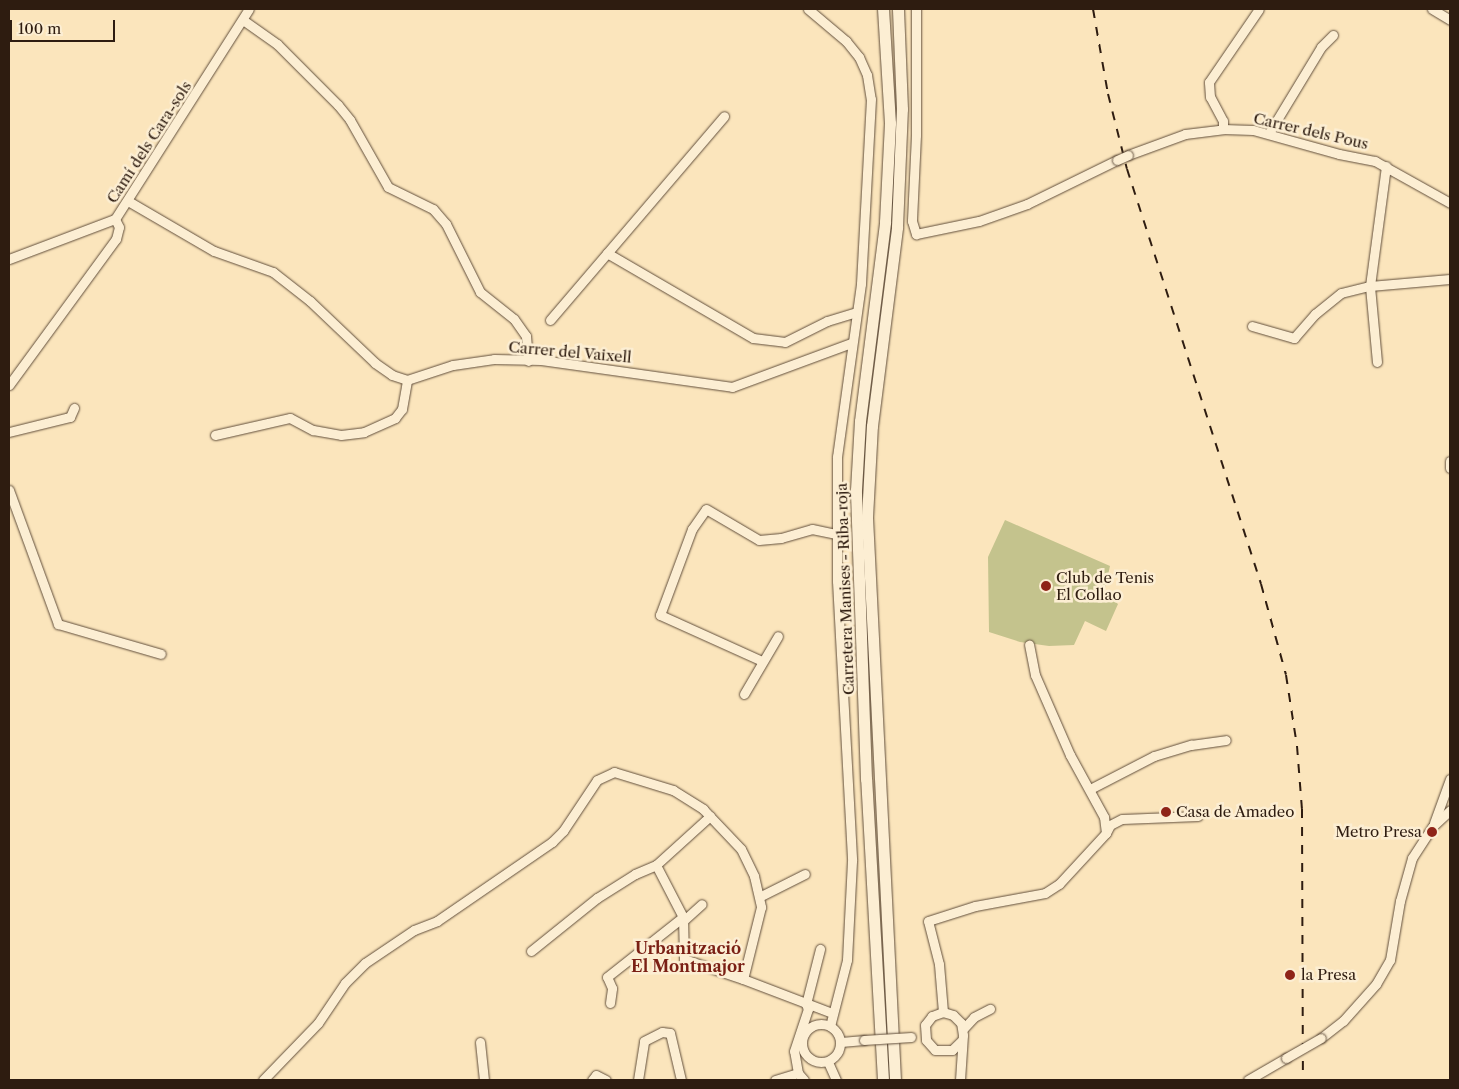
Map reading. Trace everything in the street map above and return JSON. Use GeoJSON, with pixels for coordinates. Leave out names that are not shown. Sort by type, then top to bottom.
{"type":"FeatureCollection","features":[{"type":"Feature","properties":{"kind":"main road","name":"Carretera Manises - Riba-roja"},"geometry":{"type":"LineString","coordinates":[[883,1080],[866,779],[856,490],[860,421],[885,222],[890,123],[884,9]]}},
{"type":"Feature","properties":{"kind":"main road","name":"Carretera Manises - Riba-roja"},"geometry":{"type":"LineString","coordinates":[[895,1080],[867,518],[872,426],[898,218],[902,109],[898,9]]}},
{"type":"Feature","properties":{"kind":"street","name":"Camí dels Cara-sols"},"geometry":{"type":"LineString","coordinates":[[9,259],[115,219],[249,9]]}},
{"type":"Feature","properties":{"kind":"street"},"geometry":{"type":"LineString","coordinates":[[808,9],[846,41],[867,75],[871,116],[862,264],[838,441],[836,534],[852,861],[847,960],[830,1026]]}},
{"type":"Feature","properties":{"kind":"street","name":"Carrer dels Pous"},"geometry":{"type":"LineString","coordinates":[[916,9],[916,135],[912,221],[916,234],[978,221],[1027,204],[1128,155],[1185,134],[1223,129],[1268,133],[1386,166],[1450,203]]}},
{"type":"Feature","properties":{"kind":"street"},"geometry":{"type":"LineString","coordinates":[[1223,129],[1223,121],[1210,98],[1209,82],[1259,9]]}},
{"type":"Feature","properties":{"kind":"street"},"geometry":{"type":"LineString","coordinates":[[1432,9],[1450,20]]}},
{"type":"Feature","properties":{"kind":"street"},"geometry":{"type":"LineString","coordinates":[[242,20],[277,44],[338,105],[350,120],[388,187],[433,209],[446,224],[480,292],[514,319],[526,336],[528,361]]}},
{"type":"Feature","properties":{"kind":"street"},"geometry":{"type":"LineString","coordinates":[[1268,133],[1321,46],[1334,35]]}},
{"type":"Feature","properties":{"kind":"street"},"geometry":{"type":"LineString","coordinates":[[550,320],[724,116]]}},
{"type":"Feature","properties":{"kind":"street"},"geometry":{"type":"LineString","coordinates":[[1377,362],[1370,286],[1386,166]]}},
{"type":"Feature","properties":{"kind":"street"},"geometry":{"type":"LineString","coordinates":[[128,201],[214,251],[273,272],[310,301],[375,363],[392,375],[407,380],[402,409],[395,418],[364,432],[341,435],[313,430],[290,418],[215,435]]}},
{"type":"Feature","properties":{"kind":"street"},"geometry":{"type":"LineString","coordinates":[[9,385],[116,239],[119,227],[115,219]]}},
{"type":"Feature","properties":{"kind":"street"},"geometry":{"type":"LineString","coordinates":[[607,253],[753,338],[785,342],[827,321],[856,312]]}},
{"type":"Feature","properties":{"kind":"street"},"geometry":{"type":"LineString","coordinates":[[1252,326],[1294,338],[1315,314],[1341,293],[1370,286],[1450,279]]}},
{"type":"Feature","properties":{"kind":"street","name":"Carrer del Vaixell"},"geometry":{"type":"LineString","coordinates":[[407,380],[453,365],[494,359],[644,373],[732,387],[851,343]]}},
{"type":"Feature","properties":{"kind":"street"},"geometry":{"type":"LineString","coordinates":[[9,432],[70,417],[74,408]]}},
{"type":"Feature","properties":{"kind":"street"},"geometry":{"type":"LineString","coordinates":[[1450,461],[1450,468]]}},
{"type":"Feature","properties":{"kind":"street"},"geometry":{"type":"LineString","coordinates":[[9,490],[58,624],[161,654]]}},
{"type":"Feature","properties":{"kind":"street"},"geometry":{"type":"LineString","coordinates":[[762,661],[660,615],[692,529],[706,509],[759,540],[781,538],[812,529],[836,534]]}},
{"type":"Feature","properties":{"kind":"street"},"geometry":{"type":"LineString","coordinates":[[744,694],[778,636]]}},
{"type":"Feature","properties":{"kind":"street"},"geometry":{"type":"LineString","coordinates":[[1029,645],[1035,675],[1050,712],[1104,817],[1106,833]]}},
{"type":"Feature","properties":{"kind":"street"},"geometry":{"type":"LineString","coordinates":[[1090,789],[1154,756],[1191,745],[1226,740]]}},
{"type":"Feature","properties":{"kind":"street"},"geometry":{"type":"LineString","coordinates":[[263,1080],[318,1023],[345,984],[365,963],[481,891],[557,836],[597,780],[606,774],[614,772],[673,790],[710,816],[741,849],[761,896],[758,925],[743,979]]}},
{"type":"Feature","properties":{"kind":"street"},"geometry":{"type":"LineString","coordinates":[[1432,828],[1450,779]]}},
{"type":"Feature","properties":{"kind":"street"},"geometry":{"type":"LineString","coordinates":[[1248,1080],[1321,1038],[1356,1007],[1376,984],[1390,960],[1400,901],[1412,858],[1432,828],[1450,810]]}},
{"type":"Feature","properties":{"kind":"street"},"geometry":{"type":"LineString","coordinates":[[531,951],[596,898],[635,874],[656,865],[710,816]]}},
{"type":"Feature","properties":{"kind":"street"},"geometry":{"type":"LineString","coordinates":[[942,1012],[940,964],[928,921],[975,906],[1045,893],[1059,884],[1106,833],[1110,825],[1122,819],[1198,816]]}},
{"type":"Feature","properties":{"kind":"street"},"geometry":{"type":"LineString","coordinates":[[656,865],[683,919],[682,952],[684,959],[832,1013]]}},
{"type":"Feature","properties":{"kind":"street"},"geometry":{"type":"LineString","coordinates":[[761,896],[805,874]]}},
{"type":"Feature","properties":{"kind":"street"},"geometry":{"type":"LineString","coordinates":[[610,1002],[612,988],[606,977],[702,904]]}},
{"type":"Feature","properties":{"kind":"street"},"geometry":{"type":"LineString","coordinates":[[775,1080],[801,1077],[794,1051],[808,1010],[806,1004],[820,950]]}},
{"type":"Feature","properties":{"kind":"street"},"geometry":{"type":"LineString","coordinates":[[960,1080],[963,1028],[974,1017],[990,1009]]}},
{"type":"Feature","properties":{"kind":"street"},"geometry":{"type":"LineString","coordinates":[[961,1042],[952,1050],[943,1052],[931,1047],[924,1036],[928,1020],[942,1012],[953,1015],[963,1028]]}},
{"type":"Feature","properties":{"kind":"street"},"geometry":{"type":"LineString","coordinates":[[823,1024],[830,1026],[841,1042],[838,1054],[828,1062],[817,1063],[804,1053],[802,1040],[810,1028],[823,1024]]}},
{"type":"Feature","properties":{"kind":"street"},"geometry":{"type":"LineString","coordinates":[[638,1080],[645,1039],[670,1032],[682,1080]]}},
{"type":"Feature","properties":{"kind":"street"},"geometry":{"type":"LineString","coordinates":[[841,1042],[924,1036]]}},
{"type":"Feature","properties":{"kind":"street"},"geometry":{"type":"LineString","coordinates":[[480,1042],[484,1080]]}},
{"type":"Feature","properties":{"kind":"street"},"geometry":{"type":"LineString","coordinates":[[828,1062],[836,1080]]}},
{"type":"Feature","properties":{"kind":"street"},"geometry":{"type":"LineString","coordinates":[[592,1080],[596,1075],[606,1080]]}},
{"type":"Feature","properties":{"kind":"shaded area","name":"Club de Tenis El Collao"},"geometry":{"type":"Polygon","coordinates":[[[1005,520],[1110,566],[1104,593],[1118,604],[1106,631],[1085,621],[1074,645],[1049,646],[1020,642],[989,632],[988,557],[1005,520]]]}},
{"type":"Feature","properties":{"kind":"railway"},"geometry":{"type":"LineString","coordinates":[[1093,9],[1108,94],[1127,169],[1261,584],[1286,675],[1297,746],[1302,809],[1303,1080]]}},
{"type":"Feature","properties":{"kind":"place","name":"Club de Tenis El Collao"},"geometry":{"type":"Point","coordinates":[1046,586]}},
{"type":"Feature","properties":{"kind":"place","name":"Casa de Amadeo"},"geometry":{"type":"Point","coordinates":[1166,812]}},
{"type":"Feature","properties":{"kind":"place","name":"Metro Presa"},"geometry":{"type":"Point","coordinates":[1432,832]}},
{"type":"Feature","properties":{"kind":"place","name":"la Presa"},"geometry":{"type":"Point","coordinates":[1290,975]}},
{"type":"Feature","properties":{"kind":"district","name":"Urbanització El Montmajor"},"geometry":{"type":"Point","coordinates":[688,957]}}]}
